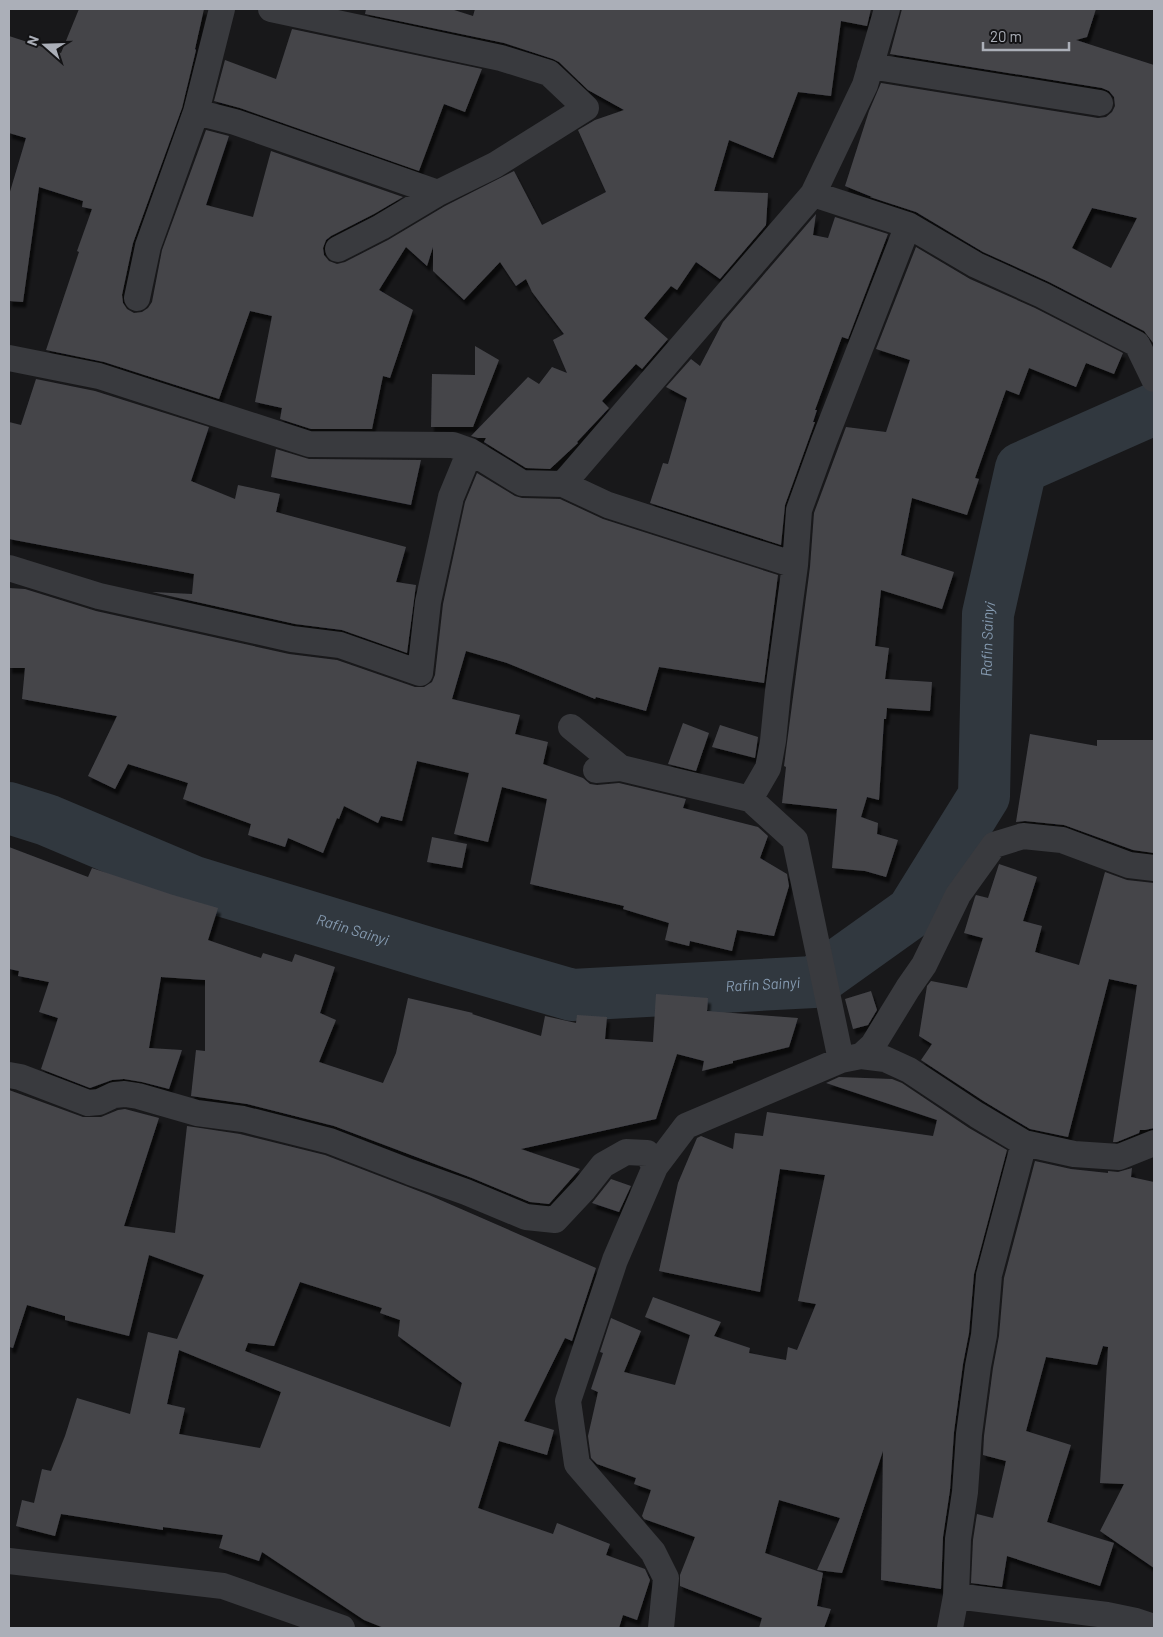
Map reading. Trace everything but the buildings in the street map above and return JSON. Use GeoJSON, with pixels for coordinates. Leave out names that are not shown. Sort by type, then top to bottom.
{"type":"FeatureCollection","features":[{"type":"Feature","properties":{"kind":"street"},"geometry":{"type":"LineString","coordinates":[[137,298],[148,246],[196,112],[222,9]]}},
{"type":"Feature","properties":{"kind":"street"},"geometry":{"type":"LineString","coordinates":[[271,9],[501,58],[549,73],[586,108],[494,165],[438,193],[338,249]]}},
{"type":"Feature","properties":{"kind":"street"},"geometry":{"type":"LineString","coordinates":[[563,484],[813,194],[865,85],[887,9]]}},
{"type":"Feature","properties":{"kind":"street"},"geometry":{"type":"LineString","coordinates":[[870,66],[1100,103]]}},
{"type":"Feature","properties":{"kind":"street"},"geometry":{"type":"LineString","coordinates":[[196,112],[235,122],[438,193]]}},
{"type":"Feature","properties":{"kind":"street"},"geometry":{"type":"LineString","coordinates":[[813,194],[908,225],[976,265],[1042,295],[1137,344],[1154,379]]}},
{"type":"Feature","properties":{"kind":"street"},"geometry":{"type":"LineString","coordinates":[[750,798],[768,768],[770,759],[795,565],[799,510],[908,225]]}},
{"type":"Feature","properties":{"kind":"street"},"geometry":{"type":"LineString","coordinates":[[9,358],[99,376],[309,444],[453,445],[470,450],[522,483],[563,484],[608,505],[795,565]]}},
{"type":"Feature","properties":{"kind":"street"},"geometry":{"type":"LineString","coordinates":[[9,568],[99,596],[292,639],[340,645],[420,673],[428,602],[450,496],[470,450]]}},
{"type":"Feature","properties":{"kind":"street"},"geometry":{"type":"LineString","coordinates":[[571,727],[609,769],[750,798],[795,840],[851,1058]]}},
{"type":"Feature","properties":{"kind":"street"},"geometry":{"type":"LineString","coordinates":[[661,1628],[666,1578],[653,1552],[577,1464],[568,1401],[615,1260],[655,1167],[686,1126],[851,1058],[874,1045],[924,965],[958,895],[994,845],[1023,836],[1062,840],[1129,865],[1154,868]]}},
{"type":"Feature","properties":{"kind":"street"},"geometry":{"type":"LineString","coordinates":[[851,1058],[885,1060],[909,1070],[977,1115],[1024,1143],[1074,1154],[1119,1157],[1154,1143]]}},
{"type":"Feature","properties":{"kind":"street"},"geometry":{"type":"LineString","coordinates":[[9,1075],[20,1077],[88,1103],[99,1102],[114,1095],[125,1094],[196,1113],[243,1119],[330,1141],[466,1192],[526,1217],[555,1220],[603,1165],[626,1152],[647,1153],[655,1167]]}},
{"type":"Feature","properties":{"kind":"street"},"geometry":{"type":"LineString","coordinates":[[950,1628],[956,1596],[958,1540],[965,1492],[969,1434],[984,1335],[989,1274],[1024,1143]]}},
{"type":"Feature","properties":{"kind":"street"},"geometry":{"type":"LineString","coordinates":[[9,1561],[224,1586],[342,1628]]}},
{"type":"Feature","properties":{"kind":"street"},"geometry":{"type":"LineString","coordinates":[[956,1596],[1107,1615],[1136,1621],[1154,1628]]}},
{"type":"Feature","properties":{"kind":"waterway","name":"Rafin Sainyi"},"geometry":{"type":"LineString","coordinates":[[9,808],[47,820],[194,882],[572,995],[814,982],[912,912],[984,796],[988,614],[1021,468],[1154,409]]}}]}
